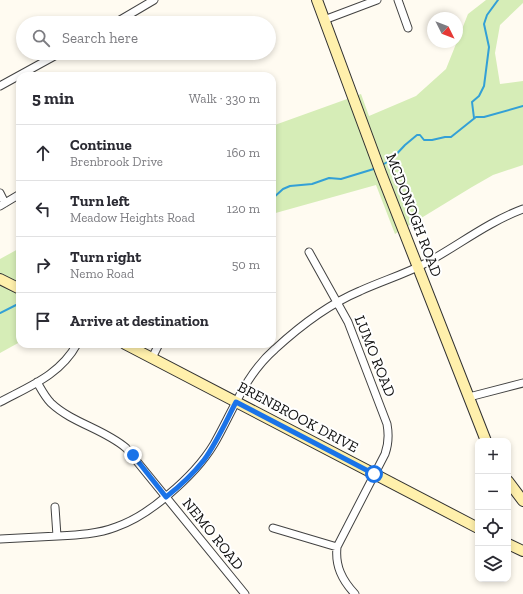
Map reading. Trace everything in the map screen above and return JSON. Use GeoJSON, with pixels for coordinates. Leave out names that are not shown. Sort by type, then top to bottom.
{"type":"FeatureCollection","features":[{"type":"Feature","properties":{"kind":"street"},"geometry":{"type":"LineString","coordinates":[[127,16],[154,0]]}},
{"type":"Feature","properties":{"kind":"street","name":"MCDONOGH ROAD"},"geometry":{"type":"LineString","coordinates":[[317,0],[381,173],[485,438]]}},
{"type":"Feature","properties":{"kind":"street"},"geometry":{"type":"LineString","coordinates":[[324,20],[377,0]]}},
{"type":"Feature","properties":{"kind":"street"},"geometry":{"type":"LineString","coordinates":[[398,0],[408,28]]}},
{"type":"Feature","properties":{"kind":"street"},"geometry":{"type":"LineString","coordinates":[[25,72],[47,60]]}},
{"type":"Feature","properties":{"kind":"street"},"geometry":{"type":"LineString","coordinates":[[0,86],[16,77]]}},
{"type":"Feature","properties":{"kind":"street"},"geometry":{"type":"LineString","coordinates":[[0,193],[3,204],[16,196]]}},
{"type":"Feature","properties":{"kind":"street"},"geometry":{"type":"LineString","coordinates":[[276,347],[306,323],[337,302],[418,267],[489,225],[523,210]]}},
{"type":"Feature","properties":{"kind":"street","name":"LUMO ROAD"},"geometry":{"type":"LineString","coordinates":[[309,252],[348,322],[356,340],[388,424],[389,434],[388,444],[337,547]]}},
{"type":"Feature","properties":{"kind":"street"},"geometry":{"type":"LineString","coordinates":[[0,279],[16,287]]}},
{"type":"Feature","properties":{"kind":"street"},"geometry":{"type":"LineString","coordinates":[[0,402],[60,368],[74,348]]}},
{"type":"Feature","properties":{"kind":"street","name":"BRENBROOK DRIVE"},"geometry":{"type":"LineString","coordinates":[[133,348],[475,526]]}},
{"type":"Feature","properties":{"kind":"street"},"geometry":{"type":"LineString","coordinates":[[152,358],[157,348]]}},
{"type":"Feature","properties":{"kind":"street"},"geometry":{"type":"LineString","coordinates":[[0,539],[85,534],[115,528],[147,511],[187,479],[204,459],[214,444],[255,370],[275,348]]}},
{"type":"Feature","properties":{"kind":"street","name":"NEMO ROAD"},"geometry":{"type":"LineString","coordinates":[[37,382],[45,395],[57,408],[110,436],[126,448],[245,594]]}},
{"type":"Feature","properties":{"kind":"street"},"geometry":{"type":"LineString","coordinates":[[469,397],[523,383]]}},
{"type":"Feature","properties":{"kind":"street"},"geometry":{"type":"LineString","coordinates":[[511,486],[523,501]]}},
{"type":"Feature","properties":{"kind":"street"},"geometry":{"type":"LineString","coordinates":[[55,507],[57,536]]}},
{"type":"Feature","properties":{"kind":"street"},"geometry":{"type":"LineString","coordinates":[[273,528],[337,547],[336,558],[338,568],[344,580],[355,594]]}},
{"type":"Feature","properties":{"kind":"street"},"geometry":{"type":"LineString","coordinates":[[511,545],[523,551]]}},
{"type":"Feature","properties":{"kind":"green space"},"geometry":{"type":"Polygon","coordinates":[[[486,0],[523,0],[523,3],[500,25],[495,53],[500,84],[523,81],[523,165],[493,175],[395,234],[376,185],[276,213],[276,125],[361,94],[369,116],[416,96],[446,69],[454,48],[463,48],[463,26],[468,14],[486,0]]]}},
{"type":"Feature","properties":{"kind":"green space"},"geometry":{"type":"Polygon","coordinates":[[[16,250],[16,344],[0,353],[0,259],[16,250]]]}},
{"type":"Feature","properties":{"kind":"waterway"},"geometry":{"type":"LineString","coordinates":[[474,118],[472,102],[479,96],[484,86],[489,47],[484,24],[487,15],[498,0]]}},
{"type":"Feature","properties":{"kind":"waterway"},"geometry":{"type":"LineString","coordinates":[[382,165],[391,160],[417,135],[420,135],[424,140],[451,137],[476,117],[484,117],[523,106]]}},
{"type":"Feature","properties":{"kind":"waterway"},"geometry":{"type":"LineString","coordinates":[[276,195],[283,189],[290,186],[312,184],[329,178],[341,179],[377,168]]}},
{"type":"Feature","properties":{"kind":"waterway"},"geometry":{"type":"LineString","coordinates":[[0,313],[16,305]]}},
{"type":"Feature","properties":{"kind":"route"},"geometry":{"type":"LineString","coordinates":[[133,455],[166,497],[187,479],[204,459],[214,444],[236,402],[374,474]]}}]}
